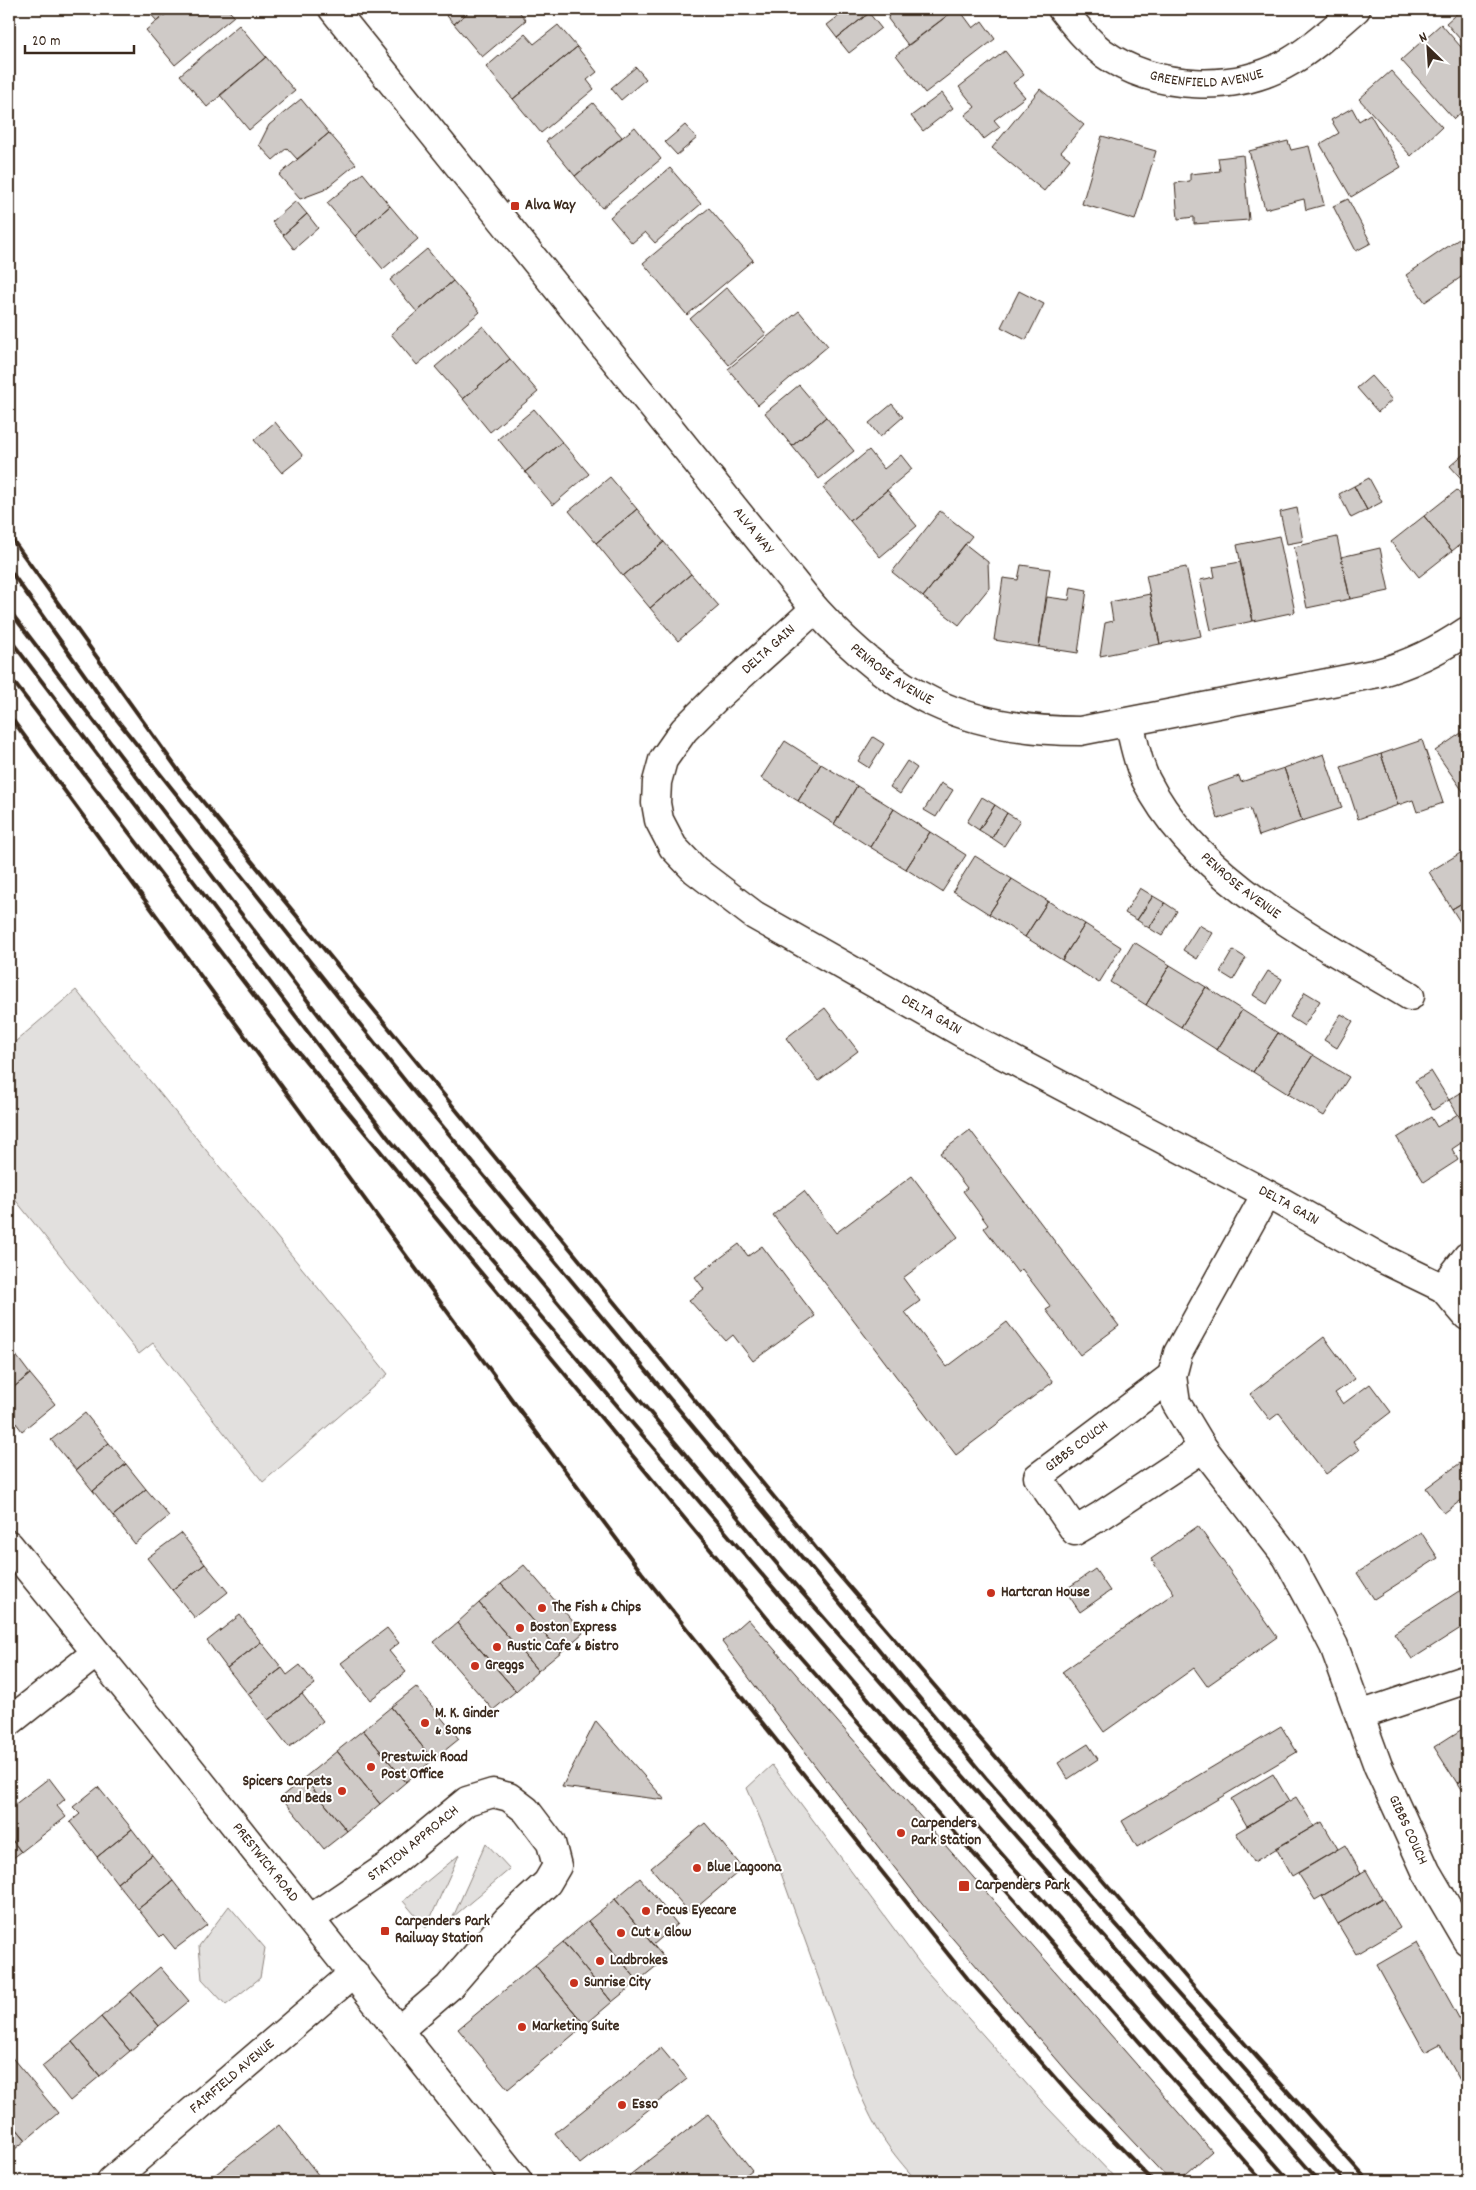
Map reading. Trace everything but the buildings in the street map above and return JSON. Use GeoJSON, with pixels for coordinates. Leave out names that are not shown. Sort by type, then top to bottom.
{"type":"FeatureCollection","features":[{"type":"Feature","properties":{"kind":"street","name":"ALVA WAY"},"geometry":{"type":"LineString","coordinates":[[333,9],[815,610]]}},
{"type":"Feature","properties":{"kind":"street","name":"GREENFIELD AVENUE"},"geometry":{"type":"LineString","coordinates":[[1062,9],[1086,39],[1105,54],[1135,70],[1176,83],[1203,84],[1252,76],[1290,62],[1316,44],[1356,9]]}},
{"type":"Feature","properties":{"kind":"street","name":"PENROSE AVENUE"},"geometry":{"type":"LineString","coordinates":[[815,610],[872,666],[932,703],[1007,727],[1031,730],[1080,731],[1403,666],[1422,658],[1467,632]]}},
{"type":"Feature","properties":{"kind":"street","name":"DELTA GAIN"},"geometry":{"type":"LineString","coordinates":[[815,610],[716,698],[684,730],[663,760],[657,782],[656,803],[659,820],[673,847],[695,870],[754,915],[982,1044],[1266,1194],[1379,1257],[1443,1288],[1467,1316]]}},
{"type":"Feature","properties":{"kind":"street","name":"PENROSE AVENUE"},"geometry":{"type":"LineString","coordinates":[[1129,722],[1137,756],[1146,779],[1176,825],[1208,861],[1240,888],[1316,940],[1410,996]]}},
{"type":"Feature","properties":{"kind":"street","name":"GIBBS COUCH"},"geometry":{"type":"LineString","coordinates":[[1266,1194],[1178,1353],[1172,1376],[1176,1403],[1204,1448],[1287,1557],[1334,1646],[1378,1766],[1426,1870],[1467,1940]]}},
{"type":"Feature","properties":{"kind":"street"},"geometry":{"type":"LineString","coordinates":[[1443,1288],[1467,1258]]}},
{"type":"Feature","properties":{"kind":"street","name":"GIBBS COUCH"},"geometry":{"type":"LineString","coordinates":[[1172,1376],[1038,1477],[1075,1531],[1204,1448]]}},
{"type":"Feature","properties":{"kind":"street","name":"PRESTWICK ROAD"},"geometry":{"type":"LineString","coordinates":[[9,1545],[354,1973],[518,2181]]}},
{"type":"Feature","properties":{"kind":"street"},"geometry":{"type":"LineString","coordinates":[[9,1722],[96,1653]]}},
{"type":"Feature","properties":{"kind":"street"},"geometry":{"type":"LineString","coordinates":[[1360,1715],[1467,1679]]}},
{"type":"Feature","properties":{"kind":"street","name":"STATION APPROACH"},"geometry":{"type":"LineString","coordinates":[[310,1920],[388,1866],[467,1801],[493,1793],[509,1797],[526,1810],[551,1842],[557,1866],[547,1883],[507,1920],[449,1987],[398,2030]]}},
{"type":"Feature","properties":{"kind":"street","name":"FAIRFIELD AVENUE"},"geometry":{"type":"LineString","coordinates":[[111,2181],[354,1973]]}},
{"type":"Feature","properties":{"kind":"shaded area"},"geometry":{"type":"Polygon","coordinates":[[[76,990],[388,1374],[263,1482],[153,1343],[139,1354],[9,1192],[9,1047],[76,990]]]}},
{"type":"Feature","properties":{"kind":"shaded area"},"geometry":{"type":"Polygon","coordinates":[[[772,1765],[921,1965],[1047,2107],[1118,2181],[917,2181],[898,2159],[877,2129],[859,2091],[768,1837],[747,1788],[772,1765]]]}},
{"type":"Feature","properties":{"kind":"shaded area"},"geometry":{"type":"Polygon","coordinates":[[[486,1843],[510,1869],[453,1917],[486,1843]]]}},
{"type":"Feature","properties":{"kind":"shaded area"},"geometry":{"type":"Polygon","coordinates":[[[459,1855],[426,1928],[403,1901],[459,1855]]]}},
{"type":"Feature","properties":{"kind":"shaded area"},"geometry":{"type":"Polygon","coordinates":[[[229,1906],[265,1948],[260,1978],[226,2005],[202,1979],[199,1946],[229,1906]]]}},
{"type":"Feature","properties":{"kind":"railway"},"geometry":{"type":"LineString","coordinates":[[9,535],[186,781],[820,1553],[1203,1997],[1368,2181]]}},
{"type":"Feature","properties":{"kind":"railway"},"geometry":{"type":"LineString","coordinates":[[9,569],[114,716],[414,1092],[986,1778],[1344,2181]]}},
{"type":"Feature","properties":{"kind":"railway"},"geometry":{"type":"LineString","coordinates":[[9,610],[340,1043],[783,1571],[1319,2181]]}},
{"type":"Feature","properties":{"kind":"railway"},"geometry":{"type":"LineString","coordinates":[[9,638],[389,1139],[978,1827],[1290,2181]]}},
{"type":"Feature","properties":{"kind":"railway"},"geometry":{"type":"LineString","coordinates":[[9,676],[285,1036],[786,1641],[1262,2181]]}},
{"type":"Feature","properties":{"kind":"railway"},"geometry":{"type":"LineString","coordinates":[[9,715],[521,1412],[642,1573],[968,1979],[1071,2096],[1153,2181]]}},
{"type":"Feature","properties":{"kind":"place","name":"Alva Way"},"geometry":{"type":"Point","coordinates":[515,206]}},
{"type":"Feature","properties":{"kind":"place","name":"Hartcran House"},"geometry":{"type":"Point","coordinates":[991,1593]}},
{"type":"Feature","properties":{"kind":"place","name":"The Fish & Chips"},"geometry":{"type":"Point","coordinates":[542,1608]}},
{"type":"Feature","properties":{"kind":"place","name":"Boston Express"},"geometry":{"type":"Point","coordinates":[520,1628]}},
{"type":"Feature","properties":{"kind":"place","name":"Rustic Cafe & Bistro"},"geometry":{"type":"Point","coordinates":[497,1647]}},
{"type":"Feature","properties":{"kind":"place","name":"Greggs"},"geometry":{"type":"Point","coordinates":[475,1666]}},
{"type":"Feature","properties":{"kind":"place","name":"M. K. Ginder & Sons"},"geometry":{"type":"Point","coordinates":[425,1723]}},
{"type":"Feature","properties":{"kind":"place","name":"Prestwick Road Post Office"},"geometry":{"type":"Point","coordinates":[371,1767]}},
{"type":"Feature","properties":{"kind":"place","name":"Spicers Carpets and Beds"},"geometry":{"type":"Point","coordinates":[342,1791]}},
{"type":"Feature","properties":{"kind":"place","name":"Carpenders Park Station"},"geometry":{"type":"Point","coordinates":[901,1833]}},
{"type":"Feature","properties":{"kind":"place","name":"Blue Lagoona"},"geometry":{"type":"Point","coordinates":[697,1868]}},
{"type":"Feature","properties":{"kind":"place","name":"Carpenders Park"},"geometry":{"type":"Point","coordinates":[964,1886]}},
{"type":"Feature","properties":{"kind":"place","name":"Focus Eyecare"},"geometry":{"type":"Point","coordinates":[646,1911]}},
{"type":"Feature","properties":{"kind":"place","name":"Carpenders Park Railway Station"},"geometry":{"type":"Point","coordinates":[385,1931]}},
{"type":"Feature","properties":{"kind":"place","name":"Cut & Glow"},"geometry":{"type":"Point","coordinates":[621,1933]}},
{"type":"Feature","properties":{"kind":"place","name":"Ladbrokes"},"geometry":{"type":"Point","coordinates":[600,1961]}},
{"type":"Feature","properties":{"kind":"place","name":"Sunrise City"},"geometry":{"type":"Point","coordinates":[574,1983]}},
{"type":"Feature","properties":{"kind":"place","name":"Marketing Suite"},"geometry":{"type":"Point","coordinates":[522,2027]}},
{"type":"Feature","properties":{"kind":"place","name":"Esso"},"geometry":{"type":"Point","coordinates":[622,2105]}}]}
